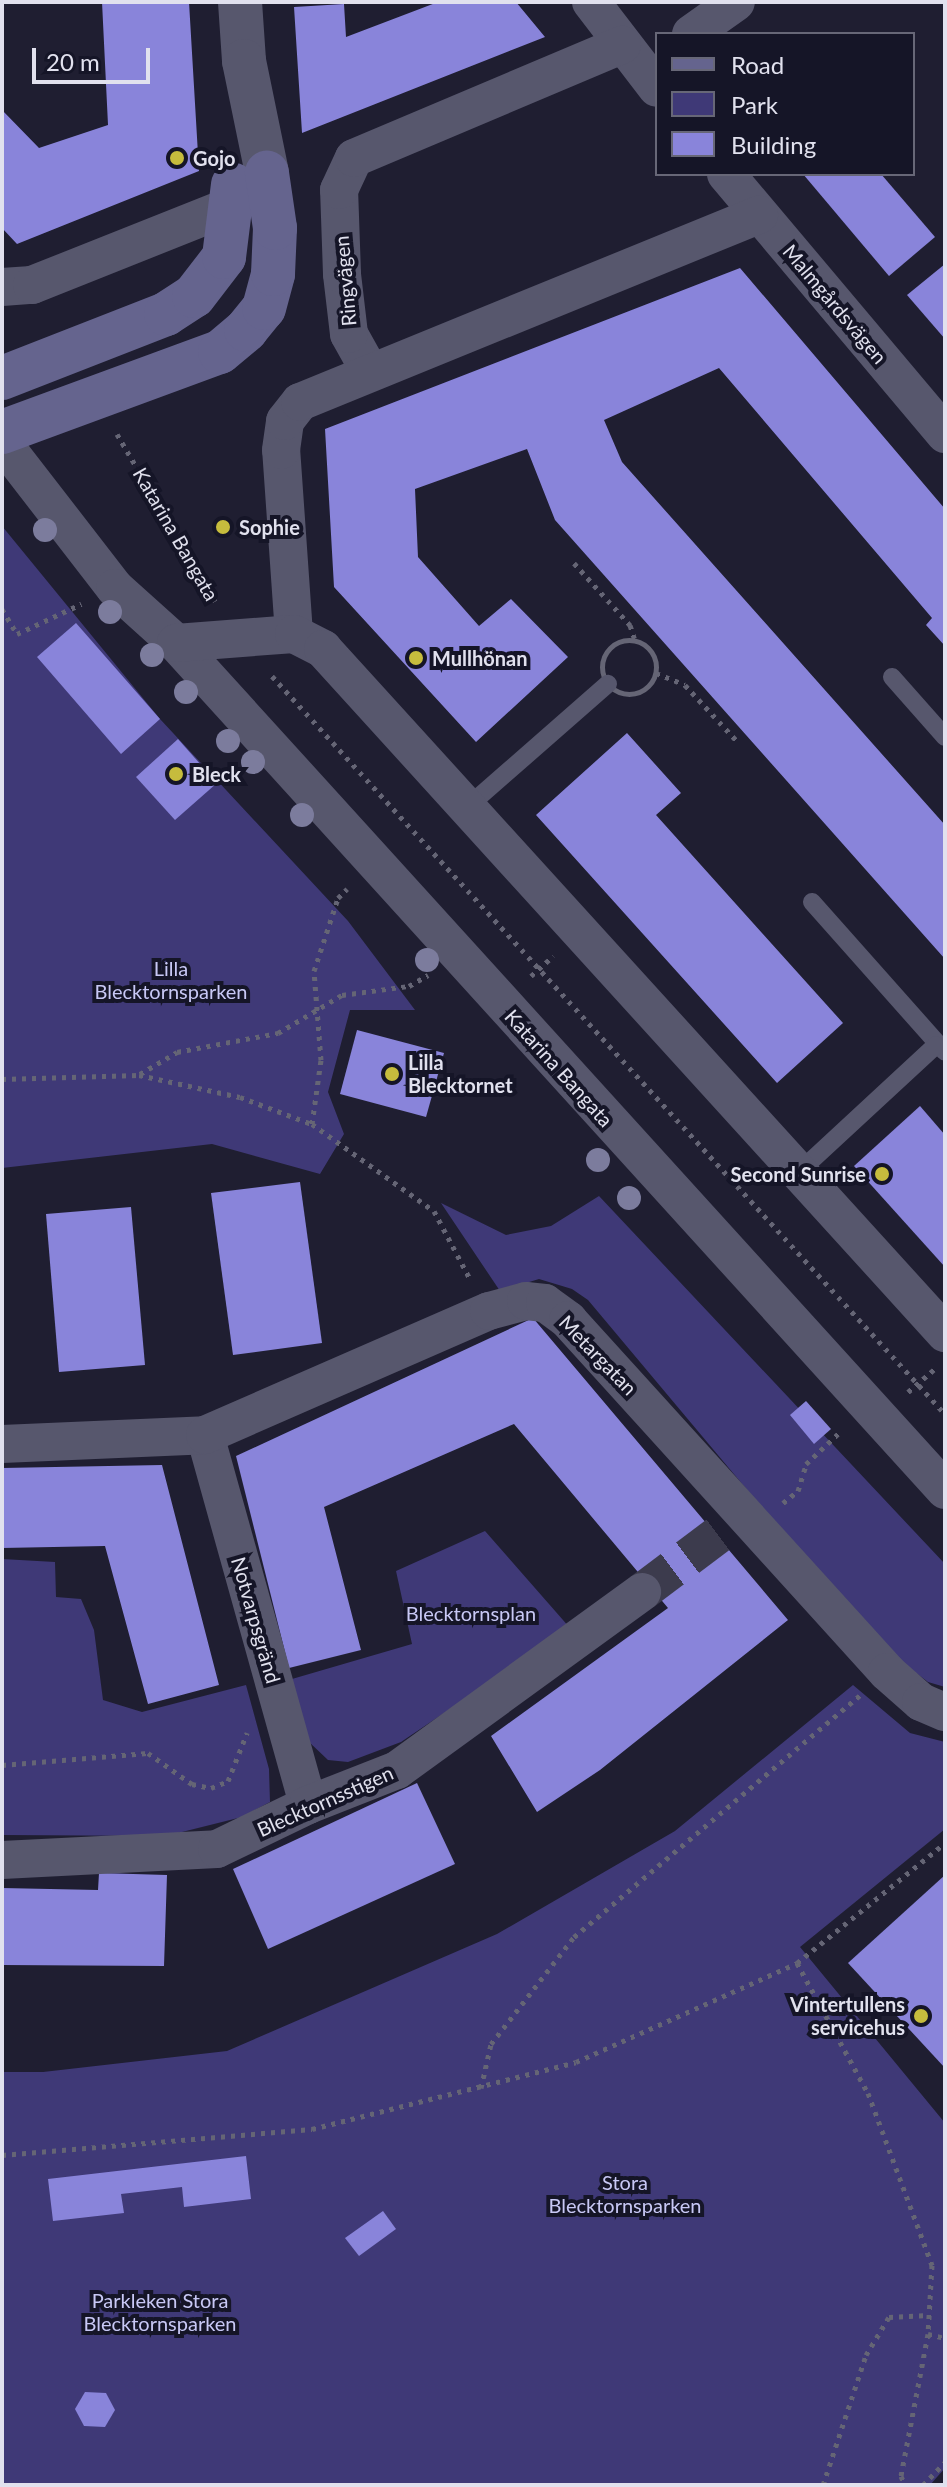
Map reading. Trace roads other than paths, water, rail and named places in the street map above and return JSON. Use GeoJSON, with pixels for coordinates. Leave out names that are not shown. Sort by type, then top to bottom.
{"type":"FeatureCollection","features":[{"type":"Feature","properties":{"kind":"main road"},"geometry":{"type":"LineString","coordinates":[[2,432],[220,352],[264,308],[273,274],[244,188]]}},
{"type":"Feature","properties":{"kind":"main road"},"geometry":{"type":"LineString","coordinates":[[2,378],[166,314],[194,296],[224,257],[244,188]]}},
{"type":"Feature","properties":{"kind":"street"},"geometry":{"type":"LineString","coordinates":[[5,288],[244,188],[244,61],[240,2]]}},
{"type":"Feature","properties":{"kind":"street"},"geometry":{"type":"LineString","coordinates":[[591,2],[644,65]]}},
{"type":"Feature","properties":{"kind":"street"},"geometry":{"type":"LineString","coordinates":[[694,32],[736,2]]}},
{"type":"Feature","properties":{"kind":"street","name":"Ringvägen"},"geometry":{"type":"LineString","coordinates":[[369,370],[349,334],[342,274],[339,190],[354,158],[644,65]]}},
{"type":"Feature","properties":{"kind":"street","name":"Malmgårdsvägen"},"geometry":{"type":"LineString","coordinates":[[728,176],[945,434]]}},
{"type":"Feature","properties":{"kind":"street"},"geometry":{"type":"LineString","coordinates":[[294,634],[281,450],[285,421],[300,402],[369,370],[759,215]]}},
{"type":"Feature","properties":{"kind":"street","name":"Katarina Bangata"},"geometry":{"type":"LineString","coordinates":[[2,442],[115,588],[176,643],[501,1005],[945,1490]]}},
{"type":"Feature","properties":{"kind":"street"},"geometry":{"type":"LineString","coordinates":[[176,643],[294,634],[323,649],[577,934],[800,1171],[945,1333]]}},
{"type":"Feature","properties":{"kind":"street","name":"Metargatan"},"geometry":{"type":"LineString","coordinates":[[2,1444],[205,1435],[489,1311],[526,1301],[545,1303],[568,1320],[887,1672],[921,1702],[945,1712]]}},
{"type":"Feature","properties":{"kind":"street","name":"Notvarpsgränd"},"geometry":{"type":"LineString","coordinates":[[205,1435],[308,1805]]}},
{"type":"Feature","properties":{"kind":"street","name":"Blecktornsstigen"},"geometry":{"type":"LineString","coordinates":[[2,1860],[217,1849],[308,1805],[397,1770],[642,1592]]}},
{"type":"Feature","properties":{"kind":"lane"},"geometry":{"type":"LineString","coordinates":[[892,677],[945,737]]}},
{"type":"Feature","properties":{"kind":"lane"},"geometry":{"type":"LineString","coordinates":[[465,809],[608,684]]}},
{"type":"Feature","properties":{"kind":"lane"},"geometry":{"type":"LineString","coordinates":[[800,1171],[941,1048],[812,902]]}},
{"type":"Feature","properties":{"kind":"tunnel"},"geometry":{"type":"LineString","coordinates":[[642,1592],[727,1528]]}},
{"type":"Feature","properties":{"kind":"place","name":"Gojo"},"geometry":{"type":"Point","coordinates":[177,158]}},
{"type":"Feature","properties":{"kind":"place","name":"Sophie"},"geometry":{"type":"Point","coordinates":[223,527]}},
{"type":"Feature","properties":{"kind":"place","name":"Mullhönan"},"geometry":{"type":"Point","coordinates":[416,658]}},
{"type":"Feature","properties":{"kind":"place","name":"Bleck"},"geometry":{"type":"Point","coordinates":[176,774]}},
{"type":"Feature","properties":{"kind":"place","name":"Lilla Blecktornet"},"geometry":{"type":"Point","coordinates":[392,1074]}},
{"type":"Feature","properties":{"kind":"place","name":"Second Sunrise"},"geometry":{"type":"Point","coordinates":[882,1174]}},
{"type":"Feature","properties":{"kind":"place","name":"Vintertullens servicehus"},"geometry":{"type":"Point","coordinates":[921,2016]}},
{"type":"Feature","properties":{"kind":"park label","name":"Lilla Blecktornsparken"},"geometry":{"type":"Point","coordinates":[171,980]}},
{"type":"Feature","properties":{"kind":"park label","name":"Blecktornsplan"},"geometry":{"type":"Point","coordinates":[471,1613]}},
{"type":"Feature","properties":{"kind":"park label","name":"Stora Blecktornsparken"},"geometry":{"type":"Point","coordinates":[625,2194]}},
{"type":"Feature","properties":{"kind":"park label","name":"Parkleken Stora Blecktornsparken"},"geometry":{"type":"Point","coordinates":[160,2312]}}]}
